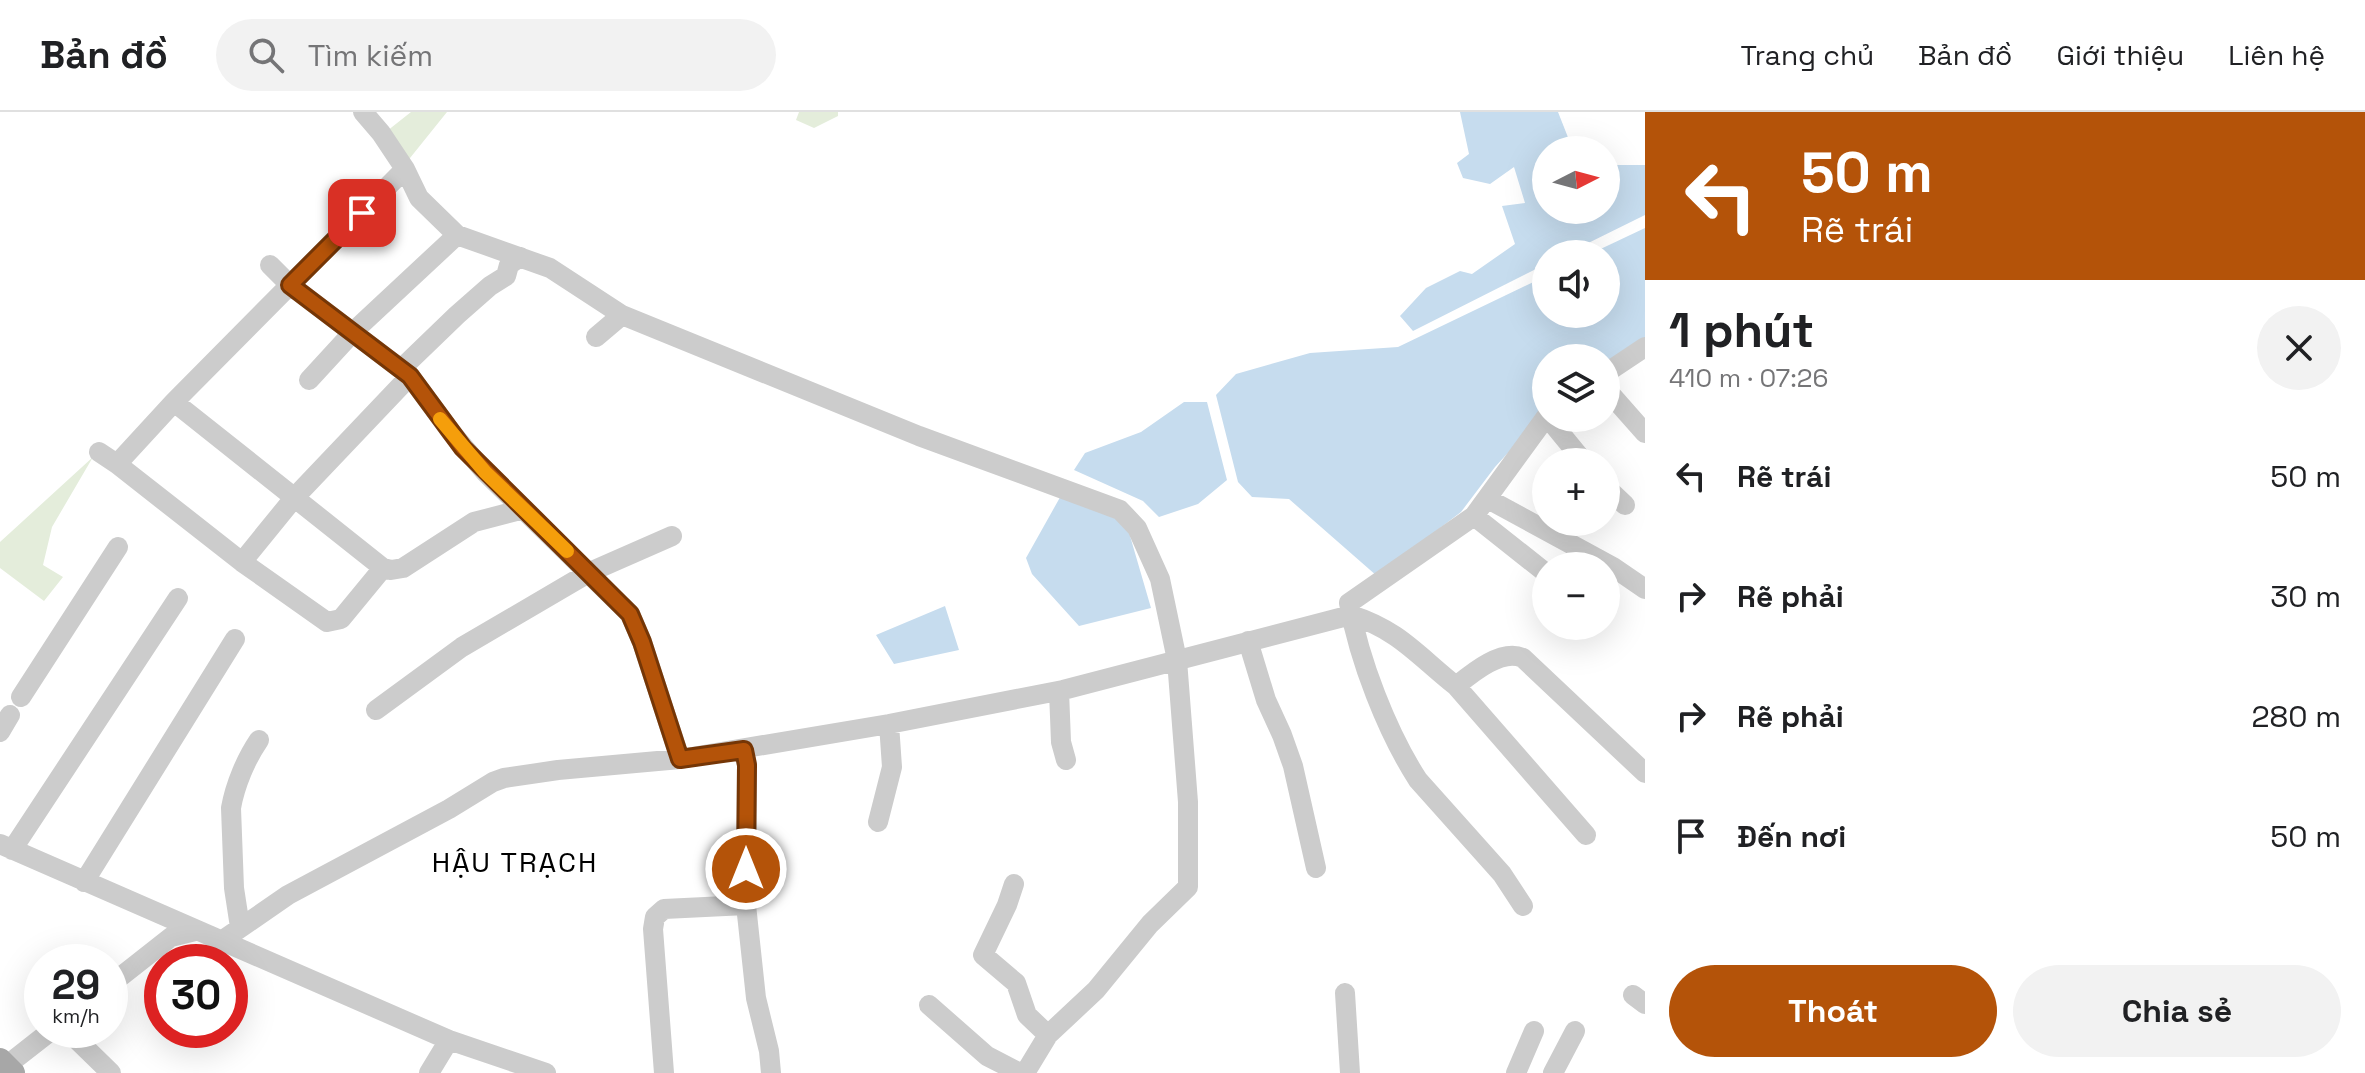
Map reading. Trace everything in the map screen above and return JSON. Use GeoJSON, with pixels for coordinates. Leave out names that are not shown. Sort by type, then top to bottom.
{"type":"FeatureCollection","features":[{"type":"Feature","properties":{"kind":"street"},"geometry":{"type":"LineString","coordinates":[[363,112],[405,169],[419,198],[457,235],[550,268],[622,315],[919,436],[1120,510],[1137,528],[1160,579],[1177,660],[1188,802],[1188,887],[1150,924],[1096,990],[1048,1035],[1022,1073],[987,1056],[929,1005]]}},
{"type":"Feature","properties":{"kind":"street"},"geometry":{"type":"LineString","coordinates":[[117,464],[174,402],[405,169]]}},
{"type":"Feature","properties":{"kind":"street"},"geometry":{"type":"LineString","coordinates":[[309,380],[354,331],[457,235]]}},
{"type":"Feature","properties":{"kind":"street"},"geometry":{"type":"LineString","coordinates":[[242,562],[294,498],[457,315],[506,276],[509,265],[520,257]]}},
{"type":"Feature","properties":{"kind":"street"},"geometry":{"type":"LineString","coordinates":[[270,265],[290,285],[405,373],[463,448],[630,614],[636,623],[680,759]]}},
{"type":"Feature","properties":{"kind":"street"},"geometry":{"type":"LineString","coordinates":[[596,337],[622,315]]}},
{"type":"Feature","properties":{"kind":"street"},"geometry":{"type":"LineString","coordinates":[[1620,364],[1645,347]]}},
{"type":"Feature","properties":{"kind":"street"},"geometry":{"type":"LineString","coordinates":[[174,402],[383,568],[403,568],[474,522],[524,509]]}},
{"type":"Feature","properties":{"kind":"street"},"geometry":{"type":"LineString","coordinates":[[1620,405],[1645,433]]}},
{"type":"Feature","properties":{"kind":"street"},"geometry":{"type":"LineString","coordinates":[[1523,906],[1502,874],[1410,768],[1376,690],[1349,603],[1474,516],[1537,432]]}},
{"type":"Feature","properties":{"kind":"street"},"geometry":{"type":"LineString","coordinates":[[1559,432],[1572,448]]}},
{"type":"Feature","properties":{"kind":"street"},"geometry":{"type":"LineString","coordinates":[[99,452],[242,562],[327,622],[341,619],[383,568]]}},
{"type":"Feature","properties":{"kind":"street"},"geometry":{"type":"LineString","coordinates":[[1488,499],[1613,567],[1645,589]]}},
{"type":"Feature","properties":{"kind":"street"},"geometry":{"type":"LineString","coordinates":[[1620,500],[1625,505]]}},
{"type":"Feature","properties":{"kind":"street"},"geometry":{"type":"LineString","coordinates":[[1474,516],[1532,562]]}},
{"type":"Feature","properties":{"kind":"street"},"geometry":{"type":"LineString","coordinates":[[376,710],[462,647],[590,572],[672,536]]}},
{"type":"Feature","properties":{"kind":"street"},"geometry":{"type":"LineString","coordinates":[[21,697],[118,547]]}},
{"type":"Feature","properties":{"kind":"street"},"geometry":{"type":"LineString","coordinates":[[178,598],[6,847],[449,1040],[546,1073]]}},
{"type":"Feature","properties":{"kind":"street"},"geometry":{"type":"LineString","coordinates":[[220,942],[288,895],[449,809],[493,782],[558,770],[744,750],[1059,691],[1351,615],[1375,622],[1400,637],[1456,686],[1586,835]]}},
{"type":"Feature","properties":{"kind":"street"},"geometry":{"type":"LineString","coordinates":[[84,882],[235,639]]}},
{"type":"Feature","properties":{"kind":"street"},"geometry":{"type":"LineString","coordinates":[[1248,641],[1266,700],[1293,766],[1316,868]]}},
{"type":"Feature","properties":{"kind":"street"},"geometry":{"type":"LineString","coordinates":[[1456,686],[1503,656],[1518,655],[1531,663],[1645,773]]}},
{"type":"Feature","properties":{"kind":"street"},"geometry":{"type":"LineString","coordinates":[[1059,691],[1061,742],[1066,760]]}},
{"type":"Feature","properties":{"kind":"street"},"geometry":{"type":"LineString","coordinates":[[878,822],[892,767],[889,724]]}},
{"type":"Feature","properties":{"kind":"street"},"geometry":{"type":"LineString","coordinates":[[240,927],[234,888],[231,808],[233,795],[259,740]]}},
{"type":"Feature","properties":{"kind":"street"},"geometry":{"type":"LineString","coordinates":[[744,750],[747,765],[746,895]]}},
{"type":"Feature","properties":{"kind":"street"},"geometry":{"type":"LineString","coordinates":[[1014,884],[983,955],[1016,983],[1027,1015],[1048,1035]]}},
{"type":"Feature","properties":{"kind":"street"},"geometry":{"type":"LineString","coordinates":[[664,1073],[653,929],[655,917],[664,909],[746,905],[756,998],[771,1073]]}},
{"type":"Feature","properties":{"kind":"street"},"geometry":{"type":"LineString","coordinates":[[128,971],[171,937],[195,931]]}},
{"type":"Feature","properties":{"kind":"street"},"geometry":{"type":"LineString","coordinates":[[1345,993],[1350,1073]]}},
{"type":"Feature","properties":{"kind":"street"},"geometry":{"type":"LineString","coordinates":[[1516,1073],[1534,1031]]}},
{"type":"Feature","properties":{"kind":"street"},"geometry":{"type":"LineString","coordinates":[[1553,1073],[1575,1031]]}},
{"type":"Feature","properties":{"kind":"street"},"geometry":{"type":"LineString","coordinates":[[429,1073],[449,1040]]}},
{"type":"Feature","properties":{"kind":"street"},"geometry":{"type":"LineString","coordinates":[[6,1066],[29,1048]]}},
{"type":"Feature","properties":{"kind":"street"},"geometry":{"type":"LineString","coordinates":[[85,1048],[111,1073]]}},
{"type":"Feature","properties":{"kind":"green space"},"geometry":{"type":"Polygon","coordinates":[[[411,112],[447,112],[406,163],[387,131],[411,112]]]}},
{"type":"Feature","properties":{"kind":"green space"},"geometry":{"type":"Polygon","coordinates":[[[799,112],[838,112],[838,116],[814,128],[796,120],[799,112]]]}},
{"type":"Feature","properties":{"kind":"green space"},"geometry":{"type":"Polygon","coordinates":[[[93,457],[52,527],[43,565],[63,577],[44,601],[0,568],[0,542],[93,457]]]}},
{"type":"Feature","properties":{"kind":"water"},"geometry":{"type":"Polygon","coordinates":[[[1460,112],[1558,112],[1567,136],[1532,136],[1532,224],[1620,224],[1620,165],[1645,165],[1645,215],[1594,240],[1532,240],[1532,271],[1413,331],[1400,316],[1426,288],[1460,271],[1472,274],[1515,244],[1502,206],[1525,203],[1514,167],[1490,184],[1463,178],[1457,163],[1469,154],[1460,112]]]}},
{"type":"Feature","properties":{"kind":"water"},"geometry":{"type":"Polygon","coordinates":[[[1645,228],[1645,339],[1620,356],[1620,344],[1532,344],[1532,426],[1495,467],[1461,512],[1377,576],[1289,499],[1252,497],[1238,482],[1216,395],[1236,374],[1310,353],[1398,347],[1532,283],[1532,328],[1620,328],[1620,240],[1645,228]]]}},
{"type":"Feature","properties":{"kind":"water"},"geometry":{"type":"Polygon","coordinates":[[[1184,402],[1207,402],[1227,480],[1198,504],[1159,517],[1143,501],[1074,470],[1085,453],[1141,432],[1184,402]]]}},
{"type":"Feature","properties":{"kind":"water"},"geometry":{"type":"Polygon","coordinates":[[[1063,492],[1112,510],[1128,529],[1151,608],[1079,626],[1032,574],[1026,558],[1063,492]]]}},
{"type":"Feature","properties":{"kind":"water"},"geometry":{"type":"Polygon","coordinates":[[[945,606],[959,650],[894,664],[876,635],[945,606]]]}},
{"type":"Feature","properties":{"kind":"slow traffic"},"geometry":{"type":"LineString","coordinates":[[440,419],[485,472],[567,551]]}},
{"type":"Feature","properties":{"kind":"district","name":"HẬU TRẠCH"},"geometry":{"type":"Point","coordinates":[515,862]}},
{"type":"Feature","properties":{"kind":"route"},"geometry":{"type":"LineString","coordinates":[[362,213],[290,285],[410,376],[441,420],[485,472],[630,614],[636,623],[680,759],[744,750],[747,765],[746,869]]}}]}
